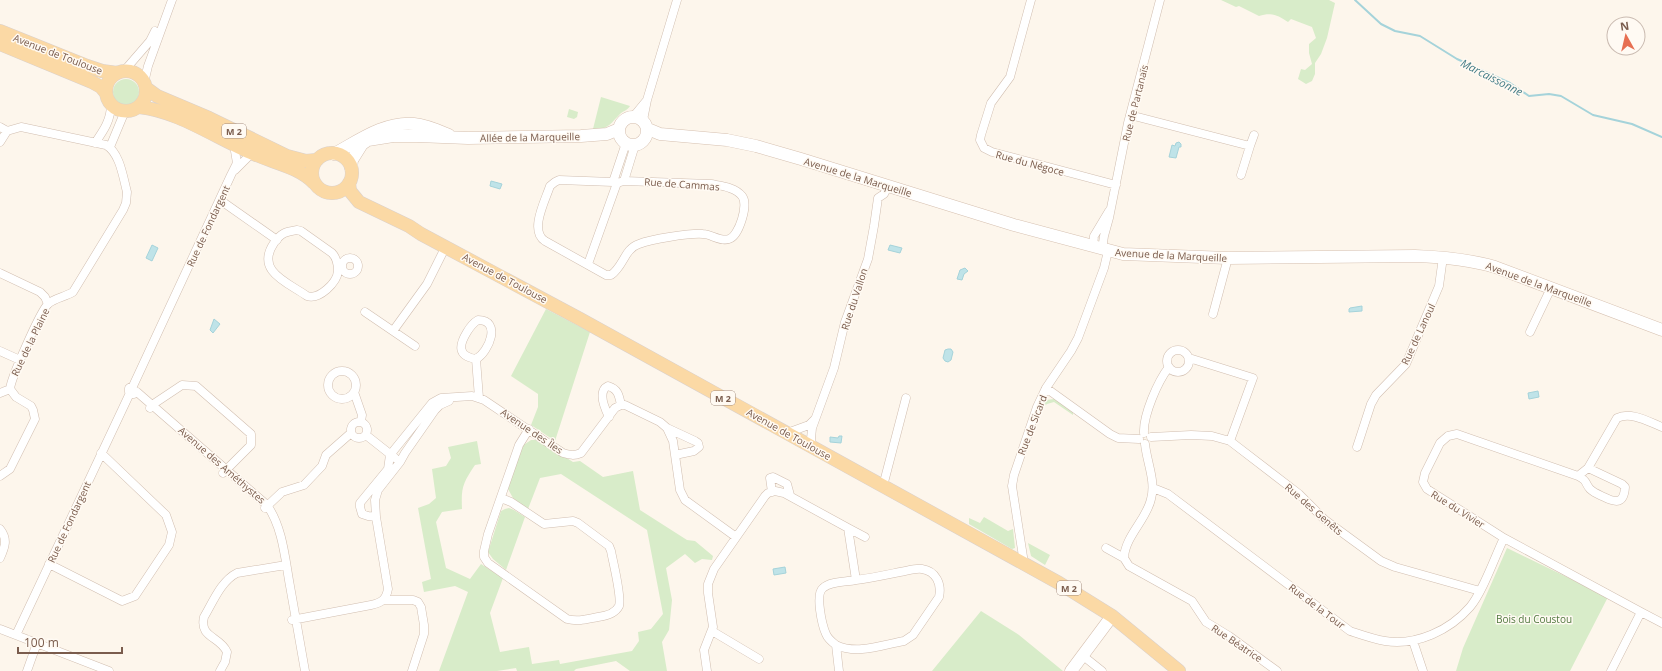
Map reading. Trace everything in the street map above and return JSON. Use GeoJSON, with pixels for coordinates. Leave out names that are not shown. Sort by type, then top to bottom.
{"type":"FeatureCollection","features":[{"type":"Feature","properties":{"kind":"main road","name":"Avenue de Toulouse"},"geometry":{"type":"LineString","coordinates":[[0,31],[87,66],[102,71],[121,72]]}},
{"type":"Feature","properties":{"kind":"main road","name":"Avenue de Toulouse"},"geometry":{"type":"LineString","coordinates":[[0,44],[92,82],[101,87],[108,98]]}},
{"type":"Feature","properties":{"kind":"main road"},"geometry":{"type":"LineString","coordinates":[[129,71],[138,75],[145,85],[146,95],[143,101],[139,106],[132,110],[125,111],[117,109],[108,98],[108,82],[121,72],[129,71]]}},
{"type":"Feature","properties":{"kind":"main road","name":"M 2"},"geometry":{"type":"LineString","coordinates":[[145,85],[157,96],[209,118],[287,156],[306,161],[317,160]]}},
{"type":"Feature","properties":{"kind":"main road","name":"M 2"},"geometry":{"type":"LineString","coordinates":[[139,106],[168,113],[254,154],[300,172],[308,176],[314,183]]}},
{"type":"Feature","properties":{"kind":"main road"},"geometry":{"type":"LineString","coordinates":[[334,154],[346,160],[351,168],[351,176],[349,183],[342,190],[332,193],[322,190],[314,183],[312,171],[317,160],[325,155],[334,154]]}},
{"type":"Feature","properties":{"kind":"main road","name":"Avenue de Toulouse"},"geometry":{"type":"LineString","coordinates":[[349,183],[350,191],[359,202],[409,226],[420,234]]}},
{"type":"Feature","properties":{"kind":"main road","name":"Avenue de Toulouse"},"geometry":{"type":"LineString","coordinates":[[332,193],[369,214],[446,246],[1024,563],[1112,616]]}},
{"type":"Feature","properties":{"kind":"main road","name":"M 2"},"geometry":{"type":"LineString","coordinates":[[1112,616],[1179,671]]}},
{"type":"Feature","properties":{"kind":"street"},"geometry":{"type":"LineString","coordinates":[[121,72],[150,42],[167,0]]}},
{"type":"Feature","properties":{"kind":"street"},"geometry":{"type":"LineString","coordinates":[[145,85],[148,66],[172,0]]}},
{"type":"Feature","properties":{"kind":"street"},"geometry":{"type":"LineString","coordinates":[[618,182],[559,180],[555,182],[550,186],[537,226],[538,233],[541,238],[588,264],[618,182],[646,100],[677,0]]}},
{"type":"Feature","properties":{"kind":"street","name":"Rue du Négoce"},"geometry":{"type":"LineString","coordinates":[[1031,0],[1010,77],[988,109],[981,135],[982,144],[987,150],[992,152],[1116,185]]}},
{"type":"Feature","properties":{"kind":"street","name":"Rue de Partanaïs"},"geometry":{"type":"LineString","coordinates":[[1101,249],[1108,224],[1130,115],[1160,0]]}},
{"type":"Feature","properties":{"kind":"street"},"geometry":{"type":"LineString","coordinates":[[95,142],[108,124],[111,111],[108,98]]}},
{"type":"Feature","properties":{"kind":"street"},"geometry":{"type":"LineString","coordinates":[[2,135],[21,127],[95,142],[110,147],[125,111]]}},
{"type":"Feature","properties":{"kind":"street"},"geometry":{"type":"LineString","coordinates":[[1130,115],[1250,146]]}},
{"type":"Feature","properties":{"kind":"street","name":"Allée de la Marqueille"},"geometry":{"type":"LineString","coordinates":[[334,154],[376,132],[402,124],[423,125],[453,137]]}},
{"type":"Feature","properties":{"kind":"street","name":"Avenue de la Marqueille"},"geometry":{"type":"LineString","coordinates":[[634,132],[727,140],[745,144],[801,159],[1027,229],[1123,254],[1228,258],[1444,257],[1463,259],[1495,267],[1662,330]]}},
{"type":"Feature","properties":{"kind":"street","name":"Allée de la Marqueille"},"geometry":{"type":"LineString","coordinates":[[351,168],[352,160],[362,144],[368,140],[393,136],[532,138],[634,132]]}},
{"type":"Feature","properties":{"kind":"street"},"geometry":{"type":"LineString","coordinates":[[1242,175],[1254,135]]}},
{"type":"Feature","properties":{"kind":"street","name":"Rue de Fondargent"},"geometry":{"type":"LineString","coordinates":[[16,635],[101,453],[133,390],[220,200],[236,163],[234,145]]}},
{"type":"Feature","properties":{"kind":"street","name":"Rue de la Plaine"},"geometry":{"type":"LineString","coordinates":[[0,476],[10,469],[35,419],[31,406],[16,397],[10,390],[11,382],[20,360],[48,304],[72,292],[126,203],[127,192],[116,156],[110,147]]}},
{"type":"Feature","properties":{"kind":"street","name":"Rue de Fondargent"},"geometry":{"type":"LineString","coordinates":[[231,175],[238,166],[254,154]]}},
{"type":"Feature","properties":{"kind":"street","name":"Rue du Vallon"},"geometry":{"type":"LineString","coordinates":[[812,447],[811,435],[814,420],[836,360],[845,322],[868,259],[878,198],[874,191],[872,181]]}},
{"type":"Feature","properties":{"kind":"street","name":"Rue de Cammas"},"geometry":{"type":"LineString","coordinates":[[588,264],[606,275],[611,275],[622,264],[626,253],[638,244],[690,234],[704,234],[722,240],[728,240],[736,234],[745,208],[743,197],[739,193],[711,184],[618,182]]}},
{"type":"Feature","properties":{"kind":"street"},"geometry":{"type":"LineString","coordinates":[[878,198],[884,194],[888,186]]}},
{"type":"Feature","properties":{"kind":"street"},"geometry":{"type":"LineString","coordinates":[[220,200],[277,240]]}},
{"type":"Feature","properties":{"kind":"street","name":"Rue de Partanaïs"},"geometry":{"type":"LineString","coordinates":[[1101,249],[1094,236],[1111,206]]}},
{"type":"Feature","properties":{"kind":"street","name":"Rue de Partanaïs"},"geometry":{"type":"LineString","coordinates":[[1078,243],[1090,234],[1106,215]]}},
{"type":"Feature","properties":{"kind":"street"},"geometry":{"type":"LineString","coordinates":[[301,231],[332,253],[341,266],[336,277],[324,293],[310,297],[306,296],[270,270],[268,255],[277,240],[281,234],[286,232],[301,231]]}},
{"type":"Feature","properties":{"kind":"street"},"geometry":{"type":"LineString","coordinates":[[393,331],[427,284],[446,246]]}},
{"type":"Feature","properties":{"kind":"street","name":"Rue de Sicard"},"geometry":{"type":"LineString","coordinates":[[1024,563],[1012,486],[1037,407],[1046,388],[1078,338],[1104,266],[1101,249]]}},
{"type":"Feature","properties":{"kind":"street","name":"Rue de Lanoul"},"geometry":{"type":"LineString","coordinates":[[1357,447],[1371,404],[1376,395],[1406,364],[1440,286],[1444,257]]}},
{"type":"Feature","properties":{"kind":"street"},"geometry":{"type":"LineString","coordinates":[[1213,314],[1228,258]]}},
{"type":"Feature","properties":{"kind":"street"},"geometry":{"type":"LineString","coordinates":[[0,273],[40,292],[45,297],[48,304]]}},
{"type":"Feature","properties":{"kind":"street"},"geometry":{"type":"LineString","coordinates":[[1530,332],[1551,288]]}},
{"type":"Feature","properties":{"kind":"street"},"geometry":{"type":"LineString","coordinates":[[365,312],[415,346]]}},
{"type":"Feature","properties":{"kind":"street"},"geometry":{"type":"LineString","coordinates":[[482,320],[491,327],[492,332],[491,337],[480,357],[476,359],[462,352],[461,342],[474,322],[482,320]]}},
{"type":"Feature","properties":{"kind":"street"},"geometry":{"type":"LineString","coordinates":[[1189,358],[1187,367],[1182,371],[1175,371],[1169,367],[1167,360],[1168,356],[1173,351],[1181,350],[1185,352],[1189,358],[1253,378],[1230,441]]}},
{"type":"Feature","properties":{"kind":"street"},"geometry":{"type":"LineString","coordinates":[[0,351],[20,360]]}},
{"type":"Feature","properties":{"kind":"street"},"geometry":{"type":"LineString","coordinates":[[475,397],[476,359]]}},
{"type":"Feature","properties":{"kind":"street"},"geometry":{"type":"LineString","coordinates":[[1124,558],[1126,546],[1151,501],[1153,488],[1145,438],[1147,416],[1160,379],[1169,367]]}},
{"type":"Feature","properties":{"kind":"street"},"geometry":{"type":"LineString","coordinates":[[151,407],[182,385],[196,386],[251,434],[251,445],[225,472]]}},
{"type":"Feature","properties":{"kind":"street"},"geometry":{"type":"LineString","coordinates":[[609,417],[602,396],[605,388],[608,386],[616,389],[621,405],[630,406],[667,428],[698,443],[699,446],[694,451],[675,455]]}},
{"type":"Feature","properties":{"kind":"street","name":"Rue des Genêts"},"geometry":{"type":"LineString","coordinates":[[1046,388],[1110,434],[1118,438],[1191,435],[1212,436],[1230,441],[1299,494],[1325,520],[1381,561],[1395,567],[1480,590]]}},
{"type":"Feature","properties":{"kind":"street"},"geometry":{"type":"LineString","coordinates":[[0,393],[10,390]]}},
{"type":"Feature","properties":{"kind":"street","name":"Avenue des Améthystes"},"geometry":{"type":"LineString","coordinates":[[133,390],[274,514],[278,524],[294,620],[305,671]]}},
{"type":"Feature","properties":{"kind":"street"},"geometry":{"type":"LineString","coordinates":[[354,392],[362,415],[361,422]]}},
{"type":"Feature","properties":{"kind":"street"},"geometry":{"type":"LineString","coordinates":[[376,517],[362,514],[360,503],[388,469],[390,455],[432,403],[441,398],[475,397]]}},
{"type":"Feature","properties":{"kind":"street"},"geometry":{"type":"LineString","coordinates":[[294,620],[371,606],[384,600],[387,596],[388,589],[376,517],[375,500],[378,490],[400,462],[440,405],[450,400],[475,397]]}},
{"type":"Feature","properties":{"kind":"street","name":"Avenue des Îles"},"geometry":{"type":"LineString","coordinates":[[475,397],[529,429],[563,453],[576,455],[586,448],[615,408],[621,405]]}},
{"type":"Feature","properties":{"kind":"street"},"geometry":{"type":"LineString","coordinates":[[883,486],[906,398]]}},
{"type":"Feature","properties":{"kind":"street"},"geometry":{"type":"LineString","coordinates":[[1578,476],[1588,468],[1617,418],[1626,415],[1631,416],[1662,427]]}},
{"type":"Feature","properties":{"kind":"street"},"geometry":{"type":"LineString","coordinates":[[787,433],[809,425],[814,420]]}},
{"type":"Feature","properties":{"kind":"street"},"geometry":{"type":"LineString","coordinates":[[266,507],[282,492],[304,485],[322,466],[326,455],[351,433],[352,425],[356,422],[361,422],[367,427],[366,435]]}},
{"type":"Feature","properties":{"kind":"street"},"geometry":{"type":"LineString","coordinates":[[667,428],[673,441],[680,490],[684,500],[736,537]]}},
{"type":"Feature","properties":{"kind":"street"},"geometry":{"type":"LineString","coordinates":[[501,498],[511,502],[544,524],[568,521],[578,524],[609,546],[619,595],[619,606],[615,611],[608,615],[582,620],[575,621],[568,619],[488,563],[484,557],[484,551],[501,498],[519,445],[529,429]]}},
{"type":"Feature","properties":{"kind":"street"},"geometry":{"type":"LineString","coordinates":[[351,433],[358,438],[366,435]]}},
{"type":"Feature","properties":{"kind":"street","name":"Rue du Vivier"},"geometry":{"type":"LineString","coordinates":[[1588,468],[1622,484],[1625,487],[1625,492],[1621,500],[1614,502],[1594,492],[1590,489],[1586,480],[1578,476],[1457,434],[1448,436],[1440,443],[1425,473],[1423,482],[1427,489],[1504,538],[1662,623]]}},
{"type":"Feature","properties":{"kind":"street"},"geometry":{"type":"LineString","coordinates":[[366,435],[400,462]]}},
{"type":"Feature","properties":{"kind":"street"},"geometry":{"type":"LineString","coordinates":[[49,564],[122,601],[136,596],[169,545],[172,532],[166,515],[101,453]]}},
{"type":"Feature","properties":{"kind":"street"},"geometry":{"type":"LineString","coordinates":[[772,492],[769,480],[773,477],[787,484],[790,495]]}},
{"type":"Feature","properties":{"kind":"street","name":"Rue de la Tour"},"geometry":{"type":"LineString","coordinates":[[1153,488],[1168,494],[1350,631],[1387,642],[1413,641],[1436,633],[1456,620],[1471,606],[1504,538]]}},
{"type":"Feature","properties":{"kind":"street"},"geometry":{"type":"LineString","coordinates":[[707,671],[704,650],[706,641],[712,631],[713,622],[708,594],[710,576],[765,496],[772,492],[780,491],[790,495],[865,537]]}},
{"type":"Feature","properties":{"kind":"street"},"geometry":{"type":"LineString","coordinates":[[848,528],[856,580]]}},
{"type":"Feature","properties":{"kind":"street"},"geometry":{"type":"LineString","coordinates":[[0,529],[5,541],[0,558]]}},
{"type":"Feature","properties":{"kind":"street","name":"Rue Béatrice"},"geometry":{"type":"LineString","coordinates":[[1106,548],[1124,558],[1130,566],[1192,601],[1206,622],[1229,636],[1277,671]]}},
{"type":"Feature","properties":{"kind":"street"},"geometry":{"type":"LineString","coordinates":[[220,671],[225,662],[227,652],[221,642],[205,632],[203,623],[207,613],[225,582],[237,574],[286,565]]}},
{"type":"Feature","properties":{"kind":"street"},"geometry":{"type":"LineString","coordinates":[[921,569],[932,573],[937,578],[941,590],[939,597],[913,635],[908,639],[856,650],[845,650],[836,646],[828,638],[824,629],[819,592],[824,587],[921,569]]}},
{"type":"Feature","properties":{"kind":"street"},"geometry":{"type":"LineString","coordinates":[[384,600],[413,600],[418,602],[421,607],[424,634],[412,671]]}},
{"type":"Feature","properties":{"kind":"street"},"geometry":{"type":"LineString","coordinates":[[1611,671],[1640,612]]}},
{"type":"Feature","properties":{"kind":"street"},"geometry":{"type":"LineString","coordinates":[[1071,671],[1112,616]]}},
{"type":"Feature","properties":{"kind":"street"},"geometry":{"type":"LineString","coordinates":[[0,629],[110,671]]}},
{"type":"Feature","properties":{"kind":"street"},"geometry":{"type":"LineString","coordinates":[[712,631],[759,659]]}},
{"type":"Feature","properties":{"kind":"street"},"geometry":{"type":"LineString","coordinates":[[1413,641],[1423,671]]}},
{"type":"Feature","properties":{"kind":"street"},"geometry":{"type":"LineString","coordinates":[[27,671],[37,643]]}},
{"type":"Feature","properties":{"kind":"street"},"geometry":{"type":"LineString","coordinates":[[836,646],[839,671]]}},
{"type":"Feature","properties":{"kind":"street"},"geometry":{"type":"LineString","coordinates":[[1082,655],[1102,671]]}},
{"type":"Feature","properties":{"kind":"green space"},"geometry":{"type":"Polygon","coordinates":[[[1221,0],[1329,0],[1335,3],[1327,38],[1321,54],[1315,63],[1315,74],[1312,81],[1306,84],[1298,79],[1301,69],[1305,70],[1312,64],[1309,53],[1309,44],[1316,38],[1312,27],[1291,19],[1288,22],[1274,15],[1267,14],[1259,16],[1239,6],[1236,7],[1221,0]]]}},
{"type":"Feature","properties":{"kind":"green space"},"geometry":{"type":"Polygon","coordinates":[[[126,79],[135,83],[139,92],[135,101],[126,105],[117,101],[113,92],[117,83],[126,79]]]}},
{"type":"Feature","properties":{"kind":"green space"},"geometry":{"type":"Polygon","coordinates":[[[601,97],[630,106],[605,128],[593,129],[601,97]]]}},
{"type":"Feature","properties":{"kind":"green space"},"geometry":{"type":"Polygon","coordinates":[[[569,109],[578,112],[577,117],[574,119],[567,117],[569,109]]]}},
{"type":"Feature","properties":{"kind":"green space"},"geometry":{"type":"Polygon","coordinates":[[[546,309],[590,332],[555,441],[531,425],[538,407],[538,394],[511,376],[546,309]]]}},
{"type":"Feature","properties":{"kind":"green space"},"geometry":{"type":"Polygon","coordinates":[[[1054,399],[1073,411],[1073,415],[1054,402],[1047,404],[1042,408],[1046,400],[1054,399]]]}},
{"type":"Feature","properties":{"kind":"green space"},"geometry":{"type":"Polygon","coordinates":[[[531,440],[539,440],[573,462],[580,461],[603,477],[633,471],[640,510],[687,540],[695,541],[713,556],[712,560],[702,559],[695,563],[685,554],[666,568],[672,600],[669,630],[662,642],[667,671],[630,671],[616,661],[576,669],[574,671],[517,671],[516,668],[497,671],[439,671],[468,592],[455,586],[424,592],[422,582],[431,579],[418,508],[429,504],[436,498],[432,469],[446,466],[451,458],[448,447],[477,441],[481,464],[475,465],[465,481],[462,495],[462,509],[442,512],[436,522],[446,568],[470,579],[481,564],[503,578],[490,613],[500,652],[529,647],[532,664],[559,660],[560,664],[632,651],[639,641],[638,632],[651,629],[663,614],[647,530],[561,474],[540,478],[528,509],[513,498],[508,489],[522,446],[531,440]]]}},
{"type":"Feature","properties":{"kind":"green space"},"geometry":{"type":"Polygon","coordinates":[[[509,508],[525,517],[506,570],[493,559],[488,552],[501,511],[509,508]]]}},
{"type":"Feature","properties":{"kind":"green space"},"geometry":{"type":"Polygon","coordinates":[[[984,517],[1008,531],[1013,529],[1015,548],[1012,549],[969,524],[969,518],[980,523],[984,517]]]}},
{"type":"Feature","properties":{"kind":"green space"},"geometry":{"type":"Polygon","coordinates":[[[1028,543],[1050,555],[1045,565],[1031,556],[1028,543]]]}},
{"type":"Feature","properties":{"kind":"green space","name":"Bois du Coustou"},"geometry":{"type":"Polygon","coordinates":[[[1507,548],[1608,597],[1570,671],[1456,671],[1463,648],[1507,548]]]}},
{"type":"Feature","properties":{"kind":"green space"},"geometry":{"type":"Polygon","coordinates":[[[981,611],[1019,635],[1063,671],[932,671],[981,611]]]}},
{"type":"Feature","properties":{"kind":"water"},"geometry":{"type":"Polygon","coordinates":[[[1179,142],[1181,147],[1179,147],[1176,158],[1169,157],[1172,145],[1175,146],[1176,143],[1179,142]]]}},
{"type":"Feature","properties":{"kind":"water"},"geometry":{"type":"Polygon","coordinates":[[[491,181],[502,184],[500,189],[490,186],[491,181]]]}},
{"type":"Feature","properties":{"kind":"water"},"geometry":{"type":"Polygon","coordinates":[[[152,245],[158,248],[152,261],[146,258],[152,245]]]}},
{"type":"Feature","properties":{"kind":"water"},"geometry":{"type":"Polygon","coordinates":[[[890,245],[902,248],[900,253],[888,250],[890,245]]]}},
{"type":"Feature","properties":{"kind":"water"},"geometry":{"type":"Polygon","coordinates":[[[965,268],[968,271],[964,274],[962,280],[957,279],[960,270],[965,268]]]}},
{"type":"Feature","properties":{"kind":"water"},"geometry":{"type":"Polygon","coordinates":[[[1362,306],[1362,311],[1349,312],[1350,308],[1362,306]]]}},
{"type":"Feature","properties":{"kind":"water"},"geometry":{"type":"Polygon","coordinates":[[[214,319],[220,324],[213,333],[210,330],[214,319]]]}},
{"type":"Feature","properties":{"kind":"water"},"geometry":{"type":"Polygon","coordinates":[[[951,349],[953,352],[951,360],[948,362],[943,358],[945,350],[951,349]]]}},
{"type":"Feature","properties":{"kind":"water"},"geometry":{"type":"Polygon","coordinates":[[[1538,391],[1539,397],[1529,399],[1528,393],[1538,391]]]}},
{"type":"Feature","properties":{"kind":"water"},"geometry":{"type":"Polygon","coordinates":[[[839,436],[842,436],[841,443],[830,442],[830,437],[838,438],[839,436]]]}},
{"type":"Feature","properties":{"kind":"water"},"geometry":{"type":"Polygon","coordinates":[[[785,567],[786,573],[774,575],[773,569],[785,567]]]}},
{"type":"Feature","properties":{"kind":"waterway","name":"Marcaissonne"},"geometry":{"type":"LineString","coordinates":[[1355,0],[1381,24],[1395,31],[1420,36],[1457,59],[1510,83],[1529,96],[1549,94],[1561,96],[1593,115],[1632,124],[1662,137]]}}]}
